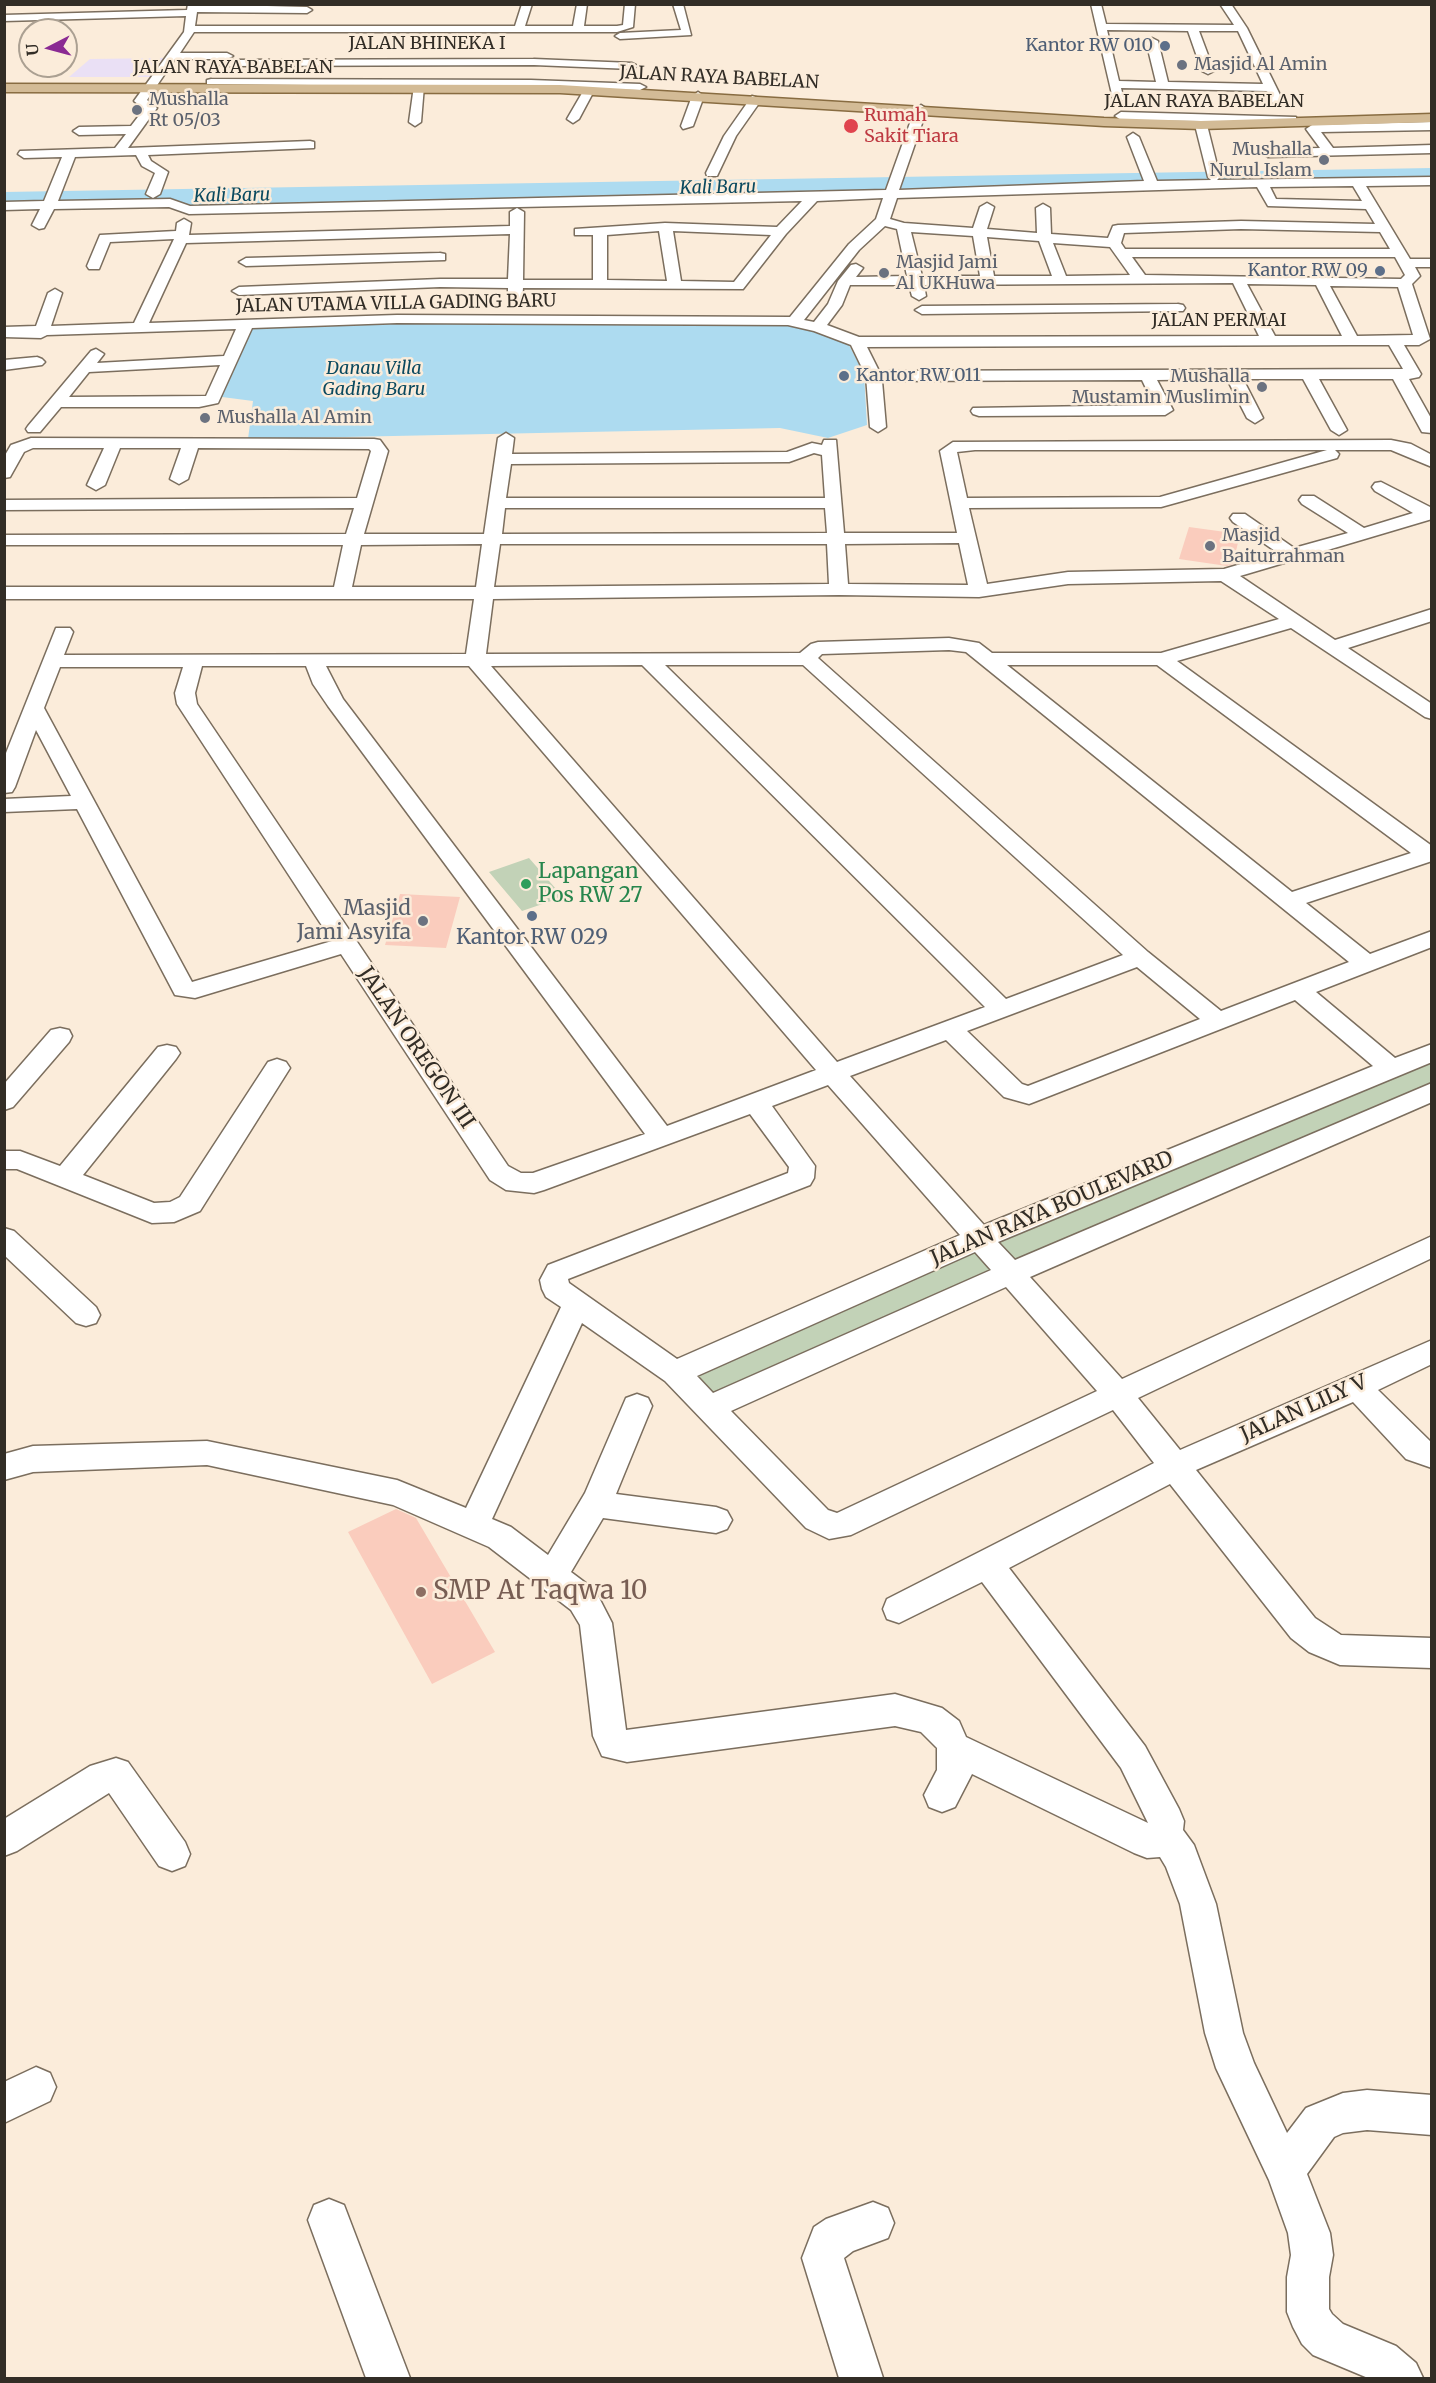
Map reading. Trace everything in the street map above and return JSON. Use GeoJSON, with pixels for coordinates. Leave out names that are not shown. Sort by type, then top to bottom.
{"type":"FeatureCollection","features":[{"type":"Feature","properties":{"kind":"main road","name":"JALAN RAYA BABELAN"},"geometry":{"type":"LineString","coordinates":[[4,88],[152,88],[209,85],[419,87],[445,85],[641,90],[698,96],[1201,125],[1294,121],[1428,124]]}},
{"type":"Feature","properties":{"kind":"street"},"geometry":{"type":"LineString","coordinates":[[35,7],[141,4]]}},
{"type":"Feature","properties":{"kind":"street"},"geometry":{"type":"LineString","coordinates":[[519,28],[526,4]]}},
{"type":"Feature","properties":{"kind":"street"},"geometry":{"type":"LineString","coordinates":[[578,29],[582,4]]}},
{"type":"Feature","properties":{"kind":"street"},"geometry":{"type":"LineString","coordinates":[[619,33],[628,27],[630,4]]}},
{"type":"Feature","properties":{"kind":"street"},"geometry":{"type":"LineString","coordinates":[[4,18],[189,21],[352,29],[519,28],[578,29],[619,33],[687,33],[678,4]]}},
{"type":"Feature","properties":{"kind":"street"},"geometry":{"type":"LineString","coordinates":[[189,21],[308,7],[300,27]]}},
{"type":"Feature","properties":{"kind":"street"},"geometry":{"type":"LineString","coordinates":[[1101,10],[1101,27],[1110,40],[1114,84],[1124,99],[1122,119],[1294,121]]}},
{"type":"Feature","properties":{"kind":"street"},"geometry":{"type":"LineString","coordinates":[[1226,11],[1242,28],[1257,72],[1271,88],[1273,103],[1294,121]]}},
{"type":"Feature","properties":{"kind":"street"},"geometry":{"type":"LineString","coordinates":[[327,83],[360,13]]}},
{"type":"Feature","properties":{"kind":"street"},"geometry":{"type":"LineString","coordinates":[[445,85],[466,13]]}},
{"type":"Feature","properties":{"kind":"street"},"geometry":{"type":"LineString","coordinates":[[1167,14],[1175,27]]}},
{"type":"Feature","properties":{"kind":"street"},"geometry":{"type":"LineString","coordinates":[[189,21],[243,28],[300,27]]}},
{"type":"Feature","properties":{"kind":"street"},"geometry":{"type":"LineString","coordinates":[[119,152],[151,108],[140,102],[173,56],[189,21]]}},
{"type":"Feature","properties":{"kind":"street"},"geometry":{"type":"LineString","coordinates":[[1101,27],[1242,28]]}},
{"type":"Feature","properties":{"kind":"street"},"geometry":{"type":"LineString","coordinates":[[209,85],[243,28]]}},
{"type":"Feature","properties":{"kind":"street"},"geometry":{"type":"LineString","coordinates":[[1192,28],[1192,42],[1208,71]]}},
{"type":"Feature","properties":{"kind":"street"},"geometry":{"type":"LineString","coordinates":[[612,47],[624,47],[619,33]]}},
{"type":"Feature","properties":{"kind":"street"},"geometry":{"type":"LineString","coordinates":[[1151,41],[1164,70],[1163,86]]}},
{"type":"Feature","properties":{"kind":"street","name":"JALAN BHINEKA I"},"geometry":{"type":"LineString","coordinates":[[173,56],[225,59],[341,53],[454,54],[630,61],[641,90]]}},
{"type":"Feature","properties":{"kind":"street"},"geometry":{"type":"LineString","coordinates":[[209,85],[327,83],[641,90]]}},
{"type":"Feature","properties":{"kind":"street"},"geometry":{"type":"LineString","coordinates":[[1114,84],[1271,88]]}},
{"type":"Feature","properties":{"kind":"street"},"geometry":{"type":"LineString","coordinates":[[1195,86],[1202,101]]}},
{"type":"Feature","properties":{"kind":"street"},"geometry":{"type":"LineString","coordinates":[[416,122],[419,87]]}},
{"type":"Feature","properties":{"kind":"street"},"geometry":{"type":"LineString","coordinates":[[573,119],[590,90]]}},
{"type":"Feature","properties":{"kind":"street"},"geometry":{"type":"LineString","coordinates":[[687,126],[698,96]]}},
{"type":"Feature","properties":{"kind":"street"},"geometry":{"type":"LineString","coordinates":[[714,181],[730,136],[756,99]]}},
{"type":"Feature","properties":{"kind":"street"},"geometry":{"type":"LineString","coordinates":[[818,327],[835,305],[845,280],[894,222],[900,187],[924,109]]}},
{"type":"Feature","properties":{"kind":"street"},"geometry":{"type":"LineString","coordinates":[[1330,152],[1312,129],[1428,124]]}},
{"type":"Feature","properties":{"kind":"street"},"geometry":{"type":"LineString","coordinates":[[1201,125],[1214,177]]}},
{"type":"Feature","properties":{"kind":"street"},"geometry":{"type":"LineString","coordinates":[[79,131],[133,130]]}},
{"type":"Feature","properties":{"kind":"street"},"geometry":{"type":"LineString","coordinates":[[1133,137],[1151,181]]}},
{"type":"Feature","properties":{"kind":"street"},"geometry":{"type":"LineString","coordinates":[[24,154],[310,145]]}},
{"type":"Feature","properties":{"kind":"street"},"geometry":{"type":"LineString","coordinates":[[1268,153],[1431,149]]}},
{"type":"Feature","properties":{"kind":"street"},"geometry":{"type":"LineString","coordinates":[[140,151],[146,163],[162,172],[162,197]]}},
{"type":"Feature","properties":{"kind":"street"},"geometry":{"type":"LineString","coordinates":[[39,225],[52,200],[70,153]]}},
{"type":"Feature","properties":{"kind":"street"},"geometry":{"type":"LineString","coordinates":[[1151,181],[1261,183],[1431,171]]}},
{"type":"Feature","properties":{"kind":"street"},"geometry":{"type":"LineString","coordinates":[[162,197],[189,210],[813,197],[900,187],[1151,181],[1214,177],[1335,178],[1358,182],[1431,181]]}},
{"type":"Feature","properties":{"kind":"street"},"geometry":{"type":"LineString","coordinates":[[838,182],[900,187]]}},
{"type":"Feature","properties":{"kind":"street"},"geometry":{"type":"LineString","coordinates":[[1358,182],[1404,258]]}},
{"type":"Feature","properties":{"kind":"street"},"geometry":{"type":"LineString","coordinates":[[1261,183],[1269,200],[1273,203],[1370,203],[1389,200]]}},
{"type":"Feature","properties":{"kind":"street"},"geometry":{"type":"LineString","coordinates":[[403,191],[644,186]]}},
{"type":"Feature","properties":{"kind":"street"},"geometry":{"type":"LineString","coordinates":[[4,206],[52,200],[162,197],[187,194]]}},
{"type":"Feature","properties":{"kind":"street"},"geometry":{"type":"LineString","coordinates":[[4,196],[52,200]]}},
{"type":"Feature","properties":{"kind":"street"},"geometry":{"type":"LineString","coordinates":[[252,236],[238,297],[440,283],[740,285],[781,231],[813,197]]}},
{"type":"Feature","properties":{"kind":"street"},"geometry":{"type":"LineString","coordinates":[[513,322],[517,284],[518,204]]}},
{"type":"Feature","properties":{"kind":"street"},"geometry":{"type":"LineString","coordinates":[[987,207],[979,232],[988,280]]}},
{"type":"Feature","properties":{"kind":"street"},"geometry":{"type":"LineString","coordinates":[[1043,208],[1044,236],[1061,280]]}},
{"type":"Feature","properties":{"kind":"street"},"geometry":{"type":"LineString","coordinates":[[139,328],[181,237],[189,210]]}},
{"type":"Feature","properties":{"kind":"street"},"geometry":{"type":"LineString","coordinates":[[894,222],[916,280],[926,325],[1178,308]]}},
{"type":"Feature","properties":{"kind":"street"},"geometry":{"type":"LineString","coordinates":[[791,322],[854,247],[894,222],[979,232],[1044,236],[1118,248],[1404,258],[1431,263]]}},
{"type":"Feature","properties":{"kind":"street"},"geometry":{"type":"LineString","coordinates":[[1141,280],[1118,248],[1117,230],[1120,228],[1240,225],[1386,228]]}},
{"type":"Feature","properties":{"kind":"street"},"geometry":{"type":"LineString","coordinates":[[1240,225],[1276,279]]}},
{"type":"Feature","properties":{"kind":"street"},"geometry":{"type":"LineString","coordinates":[[580,232],[665,227],[781,231]]}},
{"type":"Feature","properties":{"kind":"street"},"geometry":{"type":"LineString","coordinates":[[665,227],[675,286]]}},
{"type":"Feature","properties":{"kind":"street"},"geometry":{"type":"LineString","coordinates":[[94,266],[105,238],[517,230]]}},
{"type":"Feature","properties":{"kind":"street"},"geometry":{"type":"LineString","coordinates":[[440,283],[441,231]]}},
{"type":"Feature","properties":{"kind":"street"},"geometry":{"type":"LineString","coordinates":[[600,231],[600,285]]}},
{"type":"Feature","properties":{"kind":"street"},"geometry":{"type":"LineString","coordinates":[[246,262],[440,257]]}},
{"type":"Feature","properties":{"kind":"street","name":"JALAN PERMAI"},"geometry":{"type":"LineString","coordinates":[[857,342],[926,325],[1187,341],[1395,342],[1422,339],[1404,283],[1413,276],[1404,258]]}},
{"type":"Feature","properties":{"kind":"street"},"geometry":{"type":"LineString","coordinates":[[1165,279],[1178,308],[1196,374]]}},
{"type":"Feature","properties":{"kind":"street"},"geometry":{"type":"LineString","coordinates":[[1238,279],[1269,340]]}},
{"type":"Feature","properties":{"kind":"street"},"geometry":{"type":"LineString","coordinates":[[845,280],[1276,279],[1404,283]]}},
{"type":"Feature","properties":{"kind":"street"},"geometry":{"type":"LineString","coordinates":[[1320,280],[1352,341]]}},
{"type":"Feature","properties":{"kind":"street"},"geometry":{"type":"LineString","coordinates":[[41,333],[55,293]]}},
{"type":"Feature","properties":{"kind":"street","name":"JALAN UTAMA VILLA GADING BARU"},"geometry":{"type":"LineString","coordinates":[[4,332],[41,333],[398,319],[513,322],[791,322],[818,327],[857,342]]}},
{"type":"Feature","properties":{"kind":"street"},"geometry":{"type":"LineString","coordinates":[[56,402],[206,402],[212,400],[246,324]]}},
{"type":"Feature","properties":{"kind":"street"},"geometry":{"type":"LineString","coordinates":[[1251,340],[1271,374]]}},
{"type":"Feature","properties":{"kind":"street"},"geometry":{"type":"LineString","coordinates":[[857,342],[874,376],[878,427]]}},
{"type":"Feature","properties":{"kind":"street"},"geometry":{"type":"LineString","coordinates":[[874,376],[1146,373],[1399,375],[1414,373],[1395,342]]}},
{"type":"Feature","properties":{"kind":"street"},"geometry":{"type":"LineString","coordinates":[[34,429],[97,352]]}},
{"type":"Feature","properties":{"kind":"street"},"geometry":{"type":"LineString","coordinates":[[84,368],[230,360]]}},
{"type":"Feature","properties":{"kind":"street"},"geometry":{"type":"LineString","coordinates":[[4,365],[37,362]]}},
{"type":"Feature","properties":{"kind":"street"},"geometry":{"type":"LineString","coordinates":[[970,376],[980,417],[1164,410],[1166,408],[1146,373]]}},
{"type":"Feature","properties":{"kind":"street"},"geometry":{"type":"LineString","coordinates":[[1232,374],[1255,418]]}},
{"type":"Feature","properties":{"kind":"street"},"geometry":{"type":"LineString","coordinates":[[1309,375],[1339,430]]}},
{"type":"Feature","properties":{"kind":"street"},"geometry":{"type":"LineString","coordinates":[[1399,375],[1428,429]]}},
{"type":"Feature","properties":{"kind":"street"},"geometry":{"type":"LineString","coordinates":[[4,474],[22,446],[31,443],[375,444],[380,451],[353,541],[342,592]]}},
{"type":"Feature","properties":{"kind":"street"},"geometry":{"type":"LineString","coordinates":[[96,485],[114,444]]}},
{"type":"Feature","properties":{"kind":"street"},"geometry":{"type":"LineString","coordinates":[[178,479],[191,444]]}},
{"type":"Feature","properties":{"kind":"street"},"geometry":{"type":"LineString","coordinates":[[961,503],[1161,502],[1366,445]]}},
{"type":"Feature","properties":{"kind":"street"},"geometry":{"type":"LineString","coordinates":[[979,591],[948,451],[960,446],[1366,445],[1401,447],[1431,462]]}},
{"type":"Feature","properties":{"kind":"street"},"geometry":{"type":"LineString","coordinates":[[839,589],[830,447],[812,448],[789,457],[504,448],[476,660],[833,1074],[1118,1395],[1303,1628],[1321,1642],[1340,1650],[1431,1653]]}},
{"type":"Feature","properties":{"kind":"street"},"geometry":{"type":"LineString","coordinates":[[1381,487],[1430,514]]}},
{"type":"Feature","properties":{"kind":"street"},"geometry":{"type":"LineString","coordinates":[[1308,500],[1362,534]]}},
{"type":"Feature","properties":{"kind":"street"},"geometry":{"type":"LineString","coordinates":[[4,505],[364,503]]}},
{"type":"Feature","properties":{"kind":"street"},"geometry":{"type":"LineString","coordinates":[[498,503],[833,503]]}},
{"type":"Feature","properties":{"kind":"street"},"geometry":{"type":"LineString","coordinates":[[4,593],[485,593],[839,589],[979,591],[1068,578],[1225,575],[1430,514]]}},
{"type":"Feature","properties":{"kind":"street"},"geometry":{"type":"LineString","coordinates":[[1239,518],[1292,555]]}},
{"type":"Feature","properties":{"kind":"street"},"geometry":{"type":"LineString","coordinates":[[4,540],[969,538]]}},
{"type":"Feature","properties":{"kind":"street"},"geometry":{"type":"LineString","coordinates":[[1225,575],[1431,712]]}},
{"type":"Feature","properties":{"kind":"street"},"geometry":{"type":"LineString","coordinates":[[1334,647],[1431,615]]}},
{"type":"Feature","properties":{"kind":"street"},"geometry":{"type":"LineString","coordinates":[[986,659],[1162,659],[1293,621]]}},
{"type":"Feature","properties":{"kind":"street"},"geometry":{"type":"LineString","coordinates":[[4,787],[63,632]]}},
{"type":"Feature","properties":{"kind":"street"},"geometry":{"type":"LineString","coordinates":[[808,659],[810,653],[818,648],[949,644],[972,647],[1365,962]]}},
{"type":"Feature","properties":{"kind":"street"},"geometry":{"type":"LineString","coordinates":[[52,661],[808,659],[1140,957],[1217,1021]]}},
{"type":"Feature","properties":{"kind":"street"},"geometry":{"type":"LineString","coordinates":[[1162,659],[1430,854]]}},
{"type":"Feature","properties":{"kind":"street"},"geometry":{"type":"LineString","coordinates":[[314,660],[322,684],[335,702],[662,1138],[1140,957]]}},
{"type":"Feature","properties":{"kind":"street","name":"JALAN OREGON III"},"geometry":{"type":"LineString","coordinates":[[194,661],[185,693],[187,704],[499,1173],[516,1183],[534,1183],[662,1138]]}},
{"type":"Feature","properties":{"kind":"street"},"geometry":{"type":"LineString","coordinates":[[650,661],[1002,1008]]}},
{"type":"Feature","properties":{"kind":"street"},"geometry":{"type":"LineString","coordinates":[[35,709],[82,802],[184,988],[195,990],[347,944]]}},
{"type":"Feature","properties":{"kind":"street"},"geometry":{"type":"LineString","coordinates":[[4,806],[82,802]]}},
{"type":"Feature","properties":{"kind":"street"},"geometry":{"type":"LineString","coordinates":[[1288,901],[1430,854]]}},
{"type":"Feature","properties":{"kind":"street"},"geometry":{"type":"LineString","coordinates":[[950,1029],[1013,1091],[1021,1096],[1029,1095],[1431,938]]}},
{"type":"Feature","properties":{"kind":"street"},"geometry":{"type":"LineString","coordinates":[[1297,989],[1391,1068]]}},
{"type":"Feature","properties":{"kind":"street"},"geometry":{"type":"LineString","coordinates":[[4,1101],[60,1036]]}},
{"type":"Feature","properties":{"kind":"street","name":"JALAN RAYA BOULEVARD"},"geometry":{"type":"LineString","coordinates":[[675,1373],[978,1239],[1431,1052]]}},
{"type":"Feature","properties":{"kind":"street"},"geometry":{"type":"LineString","coordinates":[[65,1178],[166,1053]]}},
{"type":"Feature","properties":{"kind":"street"},"geometry":{"type":"LineString","coordinates":[[4,1160],[20,1160],[152,1213],[165,1214],[190,1204],[277,1068]]}},
{"type":"Feature","properties":{"kind":"street","name":"JALAN RAYA BOULEVARD"},"geometry":{"type":"LineString","coordinates":[[709,1408],[1009,1274],[1431,1092]]}},
{"type":"Feature","properties":{"kind":"street"},"geometry":{"type":"LineString","coordinates":[[756,1103],[802,1166],[801,1178],[558,1272],[554,1280],[556,1289],[675,1373],[817,1519],[830,1526],[840,1526],[1431,1246]]}},
{"type":"Feature","properties":{"kind":"street"},"geometry":{"type":"LineString","coordinates":[[4,1238],[86,1314]]}},
{"type":"Feature","properties":{"kind":"street"},"geometry":{"type":"LineString","coordinates":[[473,1526],[577,1304]]}},
{"type":"Feature","properties":{"kind":"street","name":"JALAN LILY V"},"geometry":{"type":"LineString","coordinates":[[898,1609],[1177,1467],[1357,1387],[1431,1351]]}},
{"type":"Feature","properties":{"kind":"street"},"geometry":{"type":"LineString","coordinates":[[1357,1387],[1417,1450],[1431,1456]]}},
{"type":"Feature","properties":{"kind":"street"},"geometry":{"type":"LineString","coordinates":[[552,1576],[598,1499],[637,1406]]}},
{"type":"Feature","properties":{"kind":"street"},"geometry":{"type":"LineString","coordinates":[[4,1467],[33,1459],[207,1453],[397,1493],[500,1537],[583,1600],[594,1617],[610,1736],[614,1745],[627,1746],[895,1710],[930,1719],[947,1732],[954,1748],[955,1773],[942,1795]]}},
{"type":"Feature","properties":{"kind":"street"},"geometry":{"type":"LineString","coordinates":[[598,1499],[612,1508],[716,1520]]}},
{"type":"Feature","properties":{"kind":"street"},"geometry":{"type":"LineString","coordinates":[[988,1565],[1133,1757],[1166,1821],[1165,1834],[1181,1857],[1198,1904],[1224,2033],[1236,2068],[1285,2170],[1309,2233],[1312,2255],[1308,2277],[1308,2312],[1317,2329],[1328,2340],[1381,2361],[1401,2379]]}},
{"type":"Feature","properties":{"kind":"street"},"geometry":{"type":"LineString","coordinates":[[954,1748],[1147,1841],[1158,1841],[1165,1834]]}},
{"type":"Feature","properties":{"kind":"street"},"geometry":{"type":"LineString","coordinates":[[4,1839],[102,1778],[116,1774],[172,1854]]}},
{"type":"Feature","properties":{"kind":"street"},"geometry":{"type":"LineString","coordinates":[[1285,2170],[1320,2122],[1343,2113],[1367,2110],[1431,2115]]}},
{"type":"Feature","properties":{"kind":"street"},"geometry":{"type":"LineString","coordinates":[[329,2220],[388,2379]]}},
{"type":"Feature","properties":{"kind":"street"},"geometry":{"type":"LineString","coordinates":[[861,2379],[823,2258],[829,2242],[841,2234],[873,2223]]}},
{"type":"Feature","properties":{"kind":"shaded area"},"geometry":{"type":"Polygon","coordinates":[[[166,58],[155,77],[78,77],[78,69],[90,59],[166,58]]]}},
{"type":"Feature","properties":{"kind":"green space"},"geometry":{"type":"Polygon","coordinates":[[[894,191],[189,210],[191,201],[894,191]]]}},
{"type":"Feature","properties":{"kind":"green space","name":"Lapangan Pos RW 27"},"geometry":{"type":"Polygon","coordinates":[[[529,858],[563,897],[522,911],[489,872],[529,858]]]}},
{"type":"Feature","properties":{"kind":"green space"},"geometry":{"type":"Polygon","coordinates":[[[1431,1052],[1431,1094],[709,1408],[675,1373],[1431,1052]]]}},
{"type":"Feature","properties":{"kind":"water","name":"Danau Villa Gading Baru"},"geometry":{"type":"Polygon","coordinates":[[[397,322],[791,326],[813,330],[849,345],[864,374],[867,425],[828,438],[780,428],[248,439],[253,401],[222,397],[253,327],[397,322]]]}},
{"type":"Feature","properties":{"kind":"building","name":"Masjid Baiturrahman"},"geometry":{"type":"Polygon","coordinates":[[[1189,527],[1240,534],[1233,564],[1227,566],[1179,559],[1189,527]]]}},
{"type":"Feature","properties":{"kind":"building","name":"Masjid Jami Asyifa"},"geometry":{"type":"Polygon","coordinates":[[[400,894],[460,897],[446,948],[385,945],[400,894]]]}},
{"type":"Feature","properties":{"kind":"building","name":"SMP At Taqwa 10"},"geometry":{"type":"Polygon","coordinates":[[[396,1509],[416,1518],[495,1652],[432,1684],[348,1532],[396,1509]]]}},
{"type":"Feature","properties":{"kind":"waterway","name":"Kali Baru"},"geometry":{"type":"LineString","coordinates":[[4,200],[1432,176]]}},
{"type":"Feature","properties":{"kind":"place","name":"Kantor RW 010"},"geometry":{"type":"Point","coordinates":[1165,46]}},
{"type":"Feature","properties":{"kind":"place","name":"Masjid Al Amin"},"geometry":{"type":"Point","coordinates":[1182,65]}},
{"type":"Feature","properties":{"kind":"place","name":"Mushalla Rt 05/03"},"geometry":{"type":"Point","coordinates":[137,110]}},
{"type":"Feature","properties":{"kind":"place","name":"Rumah Sakit Tiara"},"geometry":{"type":"Point","coordinates":[851,126]}},
{"type":"Feature","properties":{"kind":"place","name":"Mushalla Nurul Islam"},"geometry":{"type":"Point","coordinates":[1324,160]}},
{"type":"Feature","properties":{"kind":"place","name":"Kantor RW 09"},"geometry":{"type":"Point","coordinates":[1380,271]}},
{"type":"Feature","properties":{"kind":"place","name":"Masjid Jami Al UKHuwa"},"geometry":{"type":"Point","coordinates":[884,273]}},
{"type":"Feature","properties":{"kind":"place","name":"Kantor RW 011"},"geometry":{"type":"Point","coordinates":[844,376]}},
{"type":"Feature","properties":{"kind":"place","name":"Mushalla Mustamin Muslimin"},"geometry":{"type":"Point","coordinates":[1262,387]}},
{"type":"Feature","properties":{"kind":"place","name":"Mushalla Al Amin"},"geometry":{"type":"Point","coordinates":[205,418]}},
{"type":"Feature","properties":{"kind":"place","name":"Masjid Baiturrahman"},"geometry":{"type":"Point","coordinates":[1210,546]}},
{"type":"Feature","properties":{"kind":"place","name":"Lapangan Pos RW 27"},"geometry":{"type":"Point","coordinates":[526,884]}},
{"type":"Feature","properties":{"kind":"place","name":"Kantor RW 029"},"geometry":{"type":"Point","coordinates":[532,916]}},
{"type":"Feature","properties":{"kind":"place","name":"Masjid Jami Asyifa"},"geometry":{"type":"Point","coordinates":[423,921]}},
{"type":"Feature","properties":{"kind":"place","name":"SMP At Taqwa 10"},"geometry":{"type":"Point","coordinates":[421,1592]}}]}
